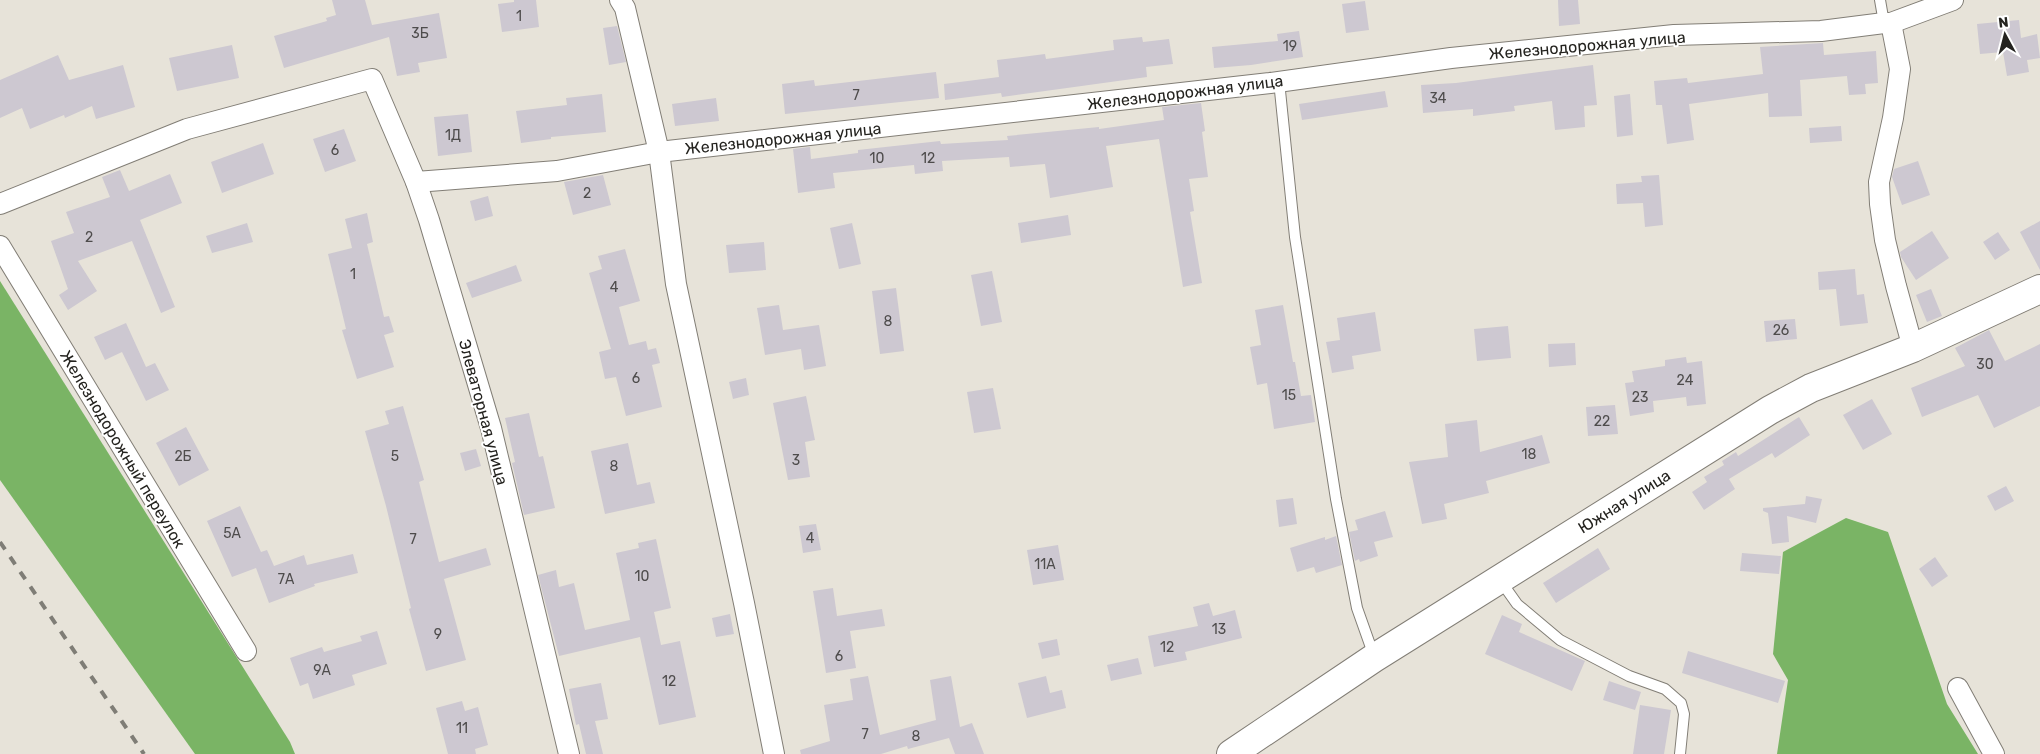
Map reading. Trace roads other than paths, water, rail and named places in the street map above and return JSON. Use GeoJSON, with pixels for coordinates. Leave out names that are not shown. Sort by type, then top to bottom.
{"type":"FeatureCollection","features":[{"type":"Feature","properties":{"kind":"street"},"geometry":{"type":"LineString","coordinates":[[620,0],[625,8],[659,152],[676,284],[774,754]]}},
{"type":"Feature","properties":{"kind":"street","name":"Железнодорожная улица"},"geometry":{"type":"LineString","coordinates":[[416,182],[557,170],[659,152],[1279,81],[1451,58],[1674,35],[1821,31],[1887,23],[1952,0]]}},
{"type":"Feature","properties":{"kind":"street"},"geometry":{"type":"LineString","coordinates":[[1887,23],[1900,69],[1893,118],[1879,182],[1880,204],[1892,268],[1913,348]]}},
{"type":"Feature","properties":{"kind":"street","name":"Элеваторная улица"},"geometry":{"type":"LineString","coordinates":[[0,204],[187,129],[372,79],[416,182],[429,220],[491,428],[568,754]]}},
{"type":"Feature","properties":{"kind":"street","name":"Железнодорожный переулок"},"geometry":{"type":"LineString","coordinates":[[0,246],[246,651]]}},
{"type":"Feature","properties":{"kind":"street","name":"Южная улица"},"geometry":{"type":"LineString","coordinates":[[1231,754],[1374,658],[1770,410],[1811,388],[1913,348],[2040,289]]}},
{"type":"Feature","properties":{"kind":"street"},"geometry":{"type":"LineString","coordinates":[[1958,688],[1994,754]]}},
{"type":"Feature","properties":{"kind":"lane"},"geometry":{"type":"LineString","coordinates":[[1880,0],[1887,23]]}},
{"type":"Feature","properties":{"kind":"lane"},"geometry":{"type":"LineString","coordinates":[[1279,81],[1295,237],[1336,499],[1357,608],[1374,658]]}},
{"type":"Feature","properties":{"kind":"lane"},"geometry":{"type":"LineString","coordinates":[[1500,579],[1517,604],[1560,640],[1629,676],[1665,689],[1681,703],[1684,714],[1680,754]]}},
{"type":"Feature","properties":{"kind":"railway"},"geometry":{"type":"LineString","coordinates":[[0,542],[144,754]]}}]}
